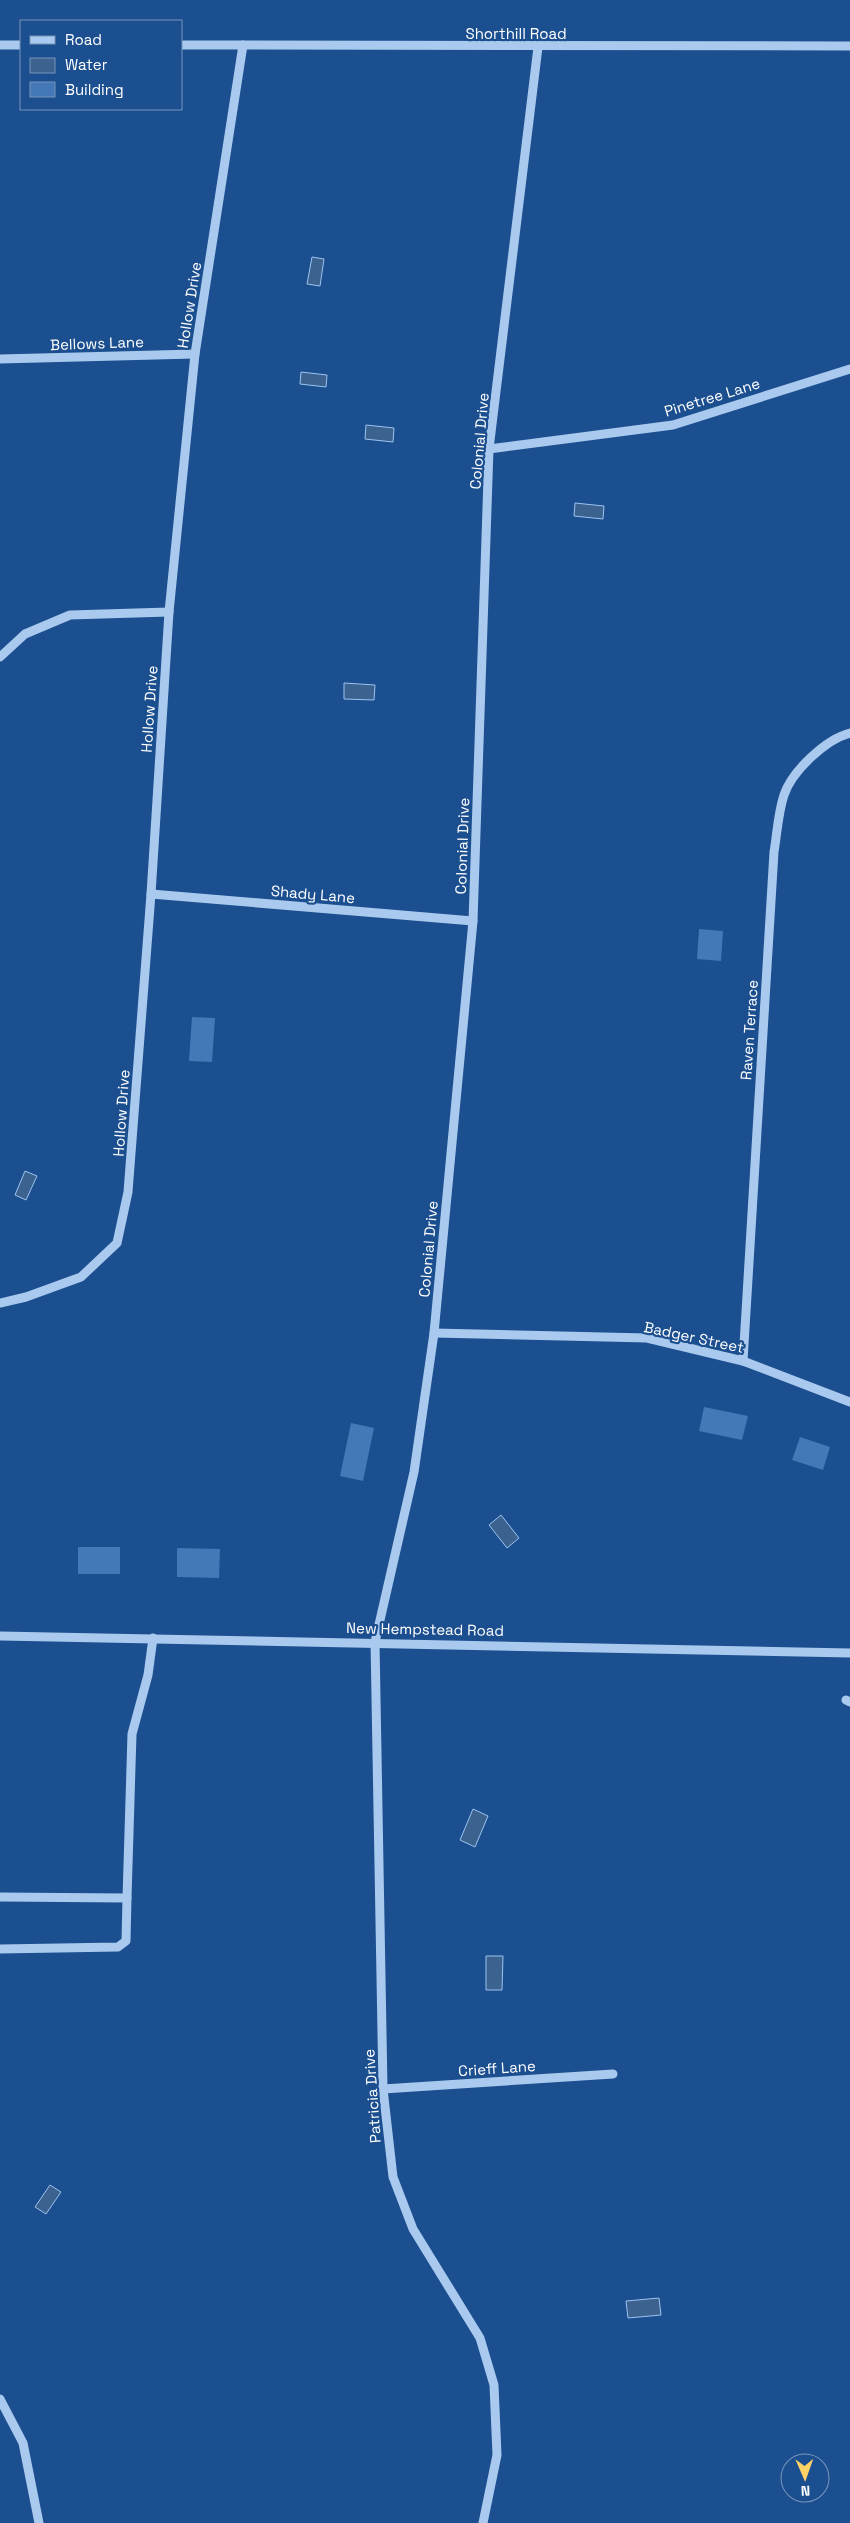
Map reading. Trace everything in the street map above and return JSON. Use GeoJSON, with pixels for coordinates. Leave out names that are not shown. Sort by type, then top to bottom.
{"type":"FeatureCollection","features":[{"type":"Feature","properties":{"kind":"street"},"geometry":{"type":"LineString","coordinates":[[0,45],[20,45]]}},
{"type":"Feature","properties":{"kind":"street","name":"Shorthill Road"},"geometry":{"type":"LineString","coordinates":[[182,45],[850,46]]}},
{"type":"Feature","properties":{"kind":"street","name":"Hollow Drive"},"geometry":{"type":"LineString","coordinates":[[0,1303],[26,1297],[81,1277],[117,1243],[128,1192],[151,894],[169,612],[195,354],[243,45]]}},
{"type":"Feature","properties":{"kind":"street","name":"Colonial Drive"},"geometry":{"type":"LineString","coordinates":[[376,1642],[414,1472],[434,1333],[473,921],[489,449],[538,47]]}},
{"type":"Feature","properties":{"kind":"street","name":"Bellows Lane"},"geometry":{"type":"LineString","coordinates":[[0,359],[195,354]]}},
{"type":"Feature","properties":{"kind":"street","name":"Pinetree Lane"},"geometry":{"type":"LineString","coordinates":[[489,449],[673,425],[850,369]]}},
{"type":"Feature","properties":{"kind":"street"},"geometry":{"type":"LineString","coordinates":[[0,657],[26,634],[70,615],[169,612]]}},
{"type":"Feature","properties":{"kind":"street","name":"Raven Terrace"},"geometry":{"type":"LineString","coordinates":[[743,1361],[774,852],[784,794],[809,758],[843,734],[850,733]]}},
{"type":"Feature","properties":{"kind":"street","name":"Shady Lane"},"geometry":{"type":"LineString","coordinates":[[151,894],[473,921]]}},
{"type":"Feature","properties":{"kind":"street","name":"Badger Street"},"geometry":{"type":"LineString","coordinates":[[434,1333],[647,1338],[743,1361],[850,1402]]}},
{"type":"Feature","properties":{"kind":"street","name":"New Hempstead Road"},"geometry":{"type":"LineString","coordinates":[[0,1636],[376,1642],[850,1653]]}},
{"type":"Feature","properties":{"kind":"street"},"geometry":{"type":"LineString","coordinates":[[0,1949],[118,1947],[126,1941],[132,1734],[148,1675],[153,1638]]}},
{"type":"Feature","properties":{"kind":"street","name":"Patricia Drive"},"geometry":{"type":"LineString","coordinates":[[376,1642],[383,2089],[393,2177],[413,2229],[480,2338],[494,2385],[496,2456],[483,2523]]}},
{"type":"Feature","properties":{"kind":"street"},"geometry":{"type":"LineString","coordinates":[[0,1897],[127,1898]]}},
{"type":"Feature","properties":{"kind":"street","name":"Crieff Lane"},"geometry":{"type":"LineString","coordinates":[[383,2089],[613,2074]]}},
{"type":"Feature","properties":{"kind":"street"},"geometry":{"type":"LineString","coordinates":[[0,2399],[23,2443],[39,2523]]}},
{"type":"Feature","properties":{"kind":"water"},"geometry":{"type":"Polygon","coordinates":[[[312,257],[324,259],[320,286],[307,284],[312,257]]]}},
{"type":"Feature","properties":{"kind":"water"},"geometry":{"type":"Polygon","coordinates":[[[301,372],[327,375],[326,387],[300,384],[301,372]]]}},
{"type":"Feature","properties":{"kind":"water"},"geometry":{"type":"Polygon","coordinates":[[[366,425],[394,428],[393,442],[365,439],[366,425]]]}},
{"type":"Feature","properties":{"kind":"water"},"geometry":{"type":"Polygon","coordinates":[[[575,503],[604,506],[603,519],[574,516],[575,503]]]}},
{"type":"Feature","properties":{"kind":"water"},"geometry":{"type":"Polygon","coordinates":[[[344,683],[375,685],[374,700],[344,699],[344,683]]]}},
{"type":"Feature","properties":{"kind":"water"},"geometry":{"type":"Polygon","coordinates":[[[25,1171],[37,1176],[26,1200],[15,1195],[25,1171]]]}},
{"type":"Feature","properties":{"kind":"water"},"geometry":{"type":"Polygon","coordinates":[[[501,1515],[519,1538],[507,1548],[489,1525],[501,1515]]]}},
{"type":"Feature","properties":{"kind":"water"},"geometry":{"type":"Polygon","coordinates":[[[473,1809],[488,1816],[475,1847],[460,1840],[473,1809]]]}},
{"type":"Feature","properties":{"kind":"water"},"geometry":{"type":"Polygon","coordinates":[[[486,1956],[503,1956],[502,1990],[486,1990],[486,1956]]]}},
{"type":"Feature","properties":{"kind":"water"},"geometry":{"type":"Polygon","coordinates":[[[50,2185],[61,2192],[46,2214],[35,2207],[50,2185]]]}},
{"type":"Feature","properties":{"kind":"water"},"geometry":{"type":"Polygon","coordinates":[[[659,2298],[661,2315],[628,2318],[626,2301],[659,2298]]]}},
{"type":"Feature","properties":{"kind":"building"},"geometry":{"type":"Polygon","coordinates":[[[699,929],[723,931],[721,961],[697,959],[699,929]]]}},
{"type":"Feature","properties":{"kind":"building"},"geometry":{"type":"Polygon","coordinates":[[[192,1017],[215,1018],[212,1062],[189,1061],[192,1017]]]}},
{"type":"Feature","properties":{"kind":"building"},"geometry":{"type":"Polygon","coordinates":[[[704,1407],[748,1416],[742,1440],[699,1431],[704,1407]]]}},
{"type":"Feature","properties":{"kind":"building"},"geometry":{"type":"Polygon","coordinates":[[[351,1423],[374,1428],[363,1481],[340,1476],[351,1423]]]}},
{"type":"Feature","properties":{"kind":"building"},"geometry":{"type":"Polygon","coordinates":[[[800,1437],[830,1447],[823,1470],[792,1460],[800,1437]]]}},
{"type":"Feature","properties":{"kind":"building"},"geometry":{"type":"Polygon","coordinates":[[[78,1547],[120,1547],[120,1574],[78,1574],[78,1547]]]}},
{"type":"Feature","properties":{"kind":"building"},"geometry":{"type":"Polygon","coordinates":[[[177,1548],[220,1549],[219,1578],[177,1577],[177,1548]]]}}]}
